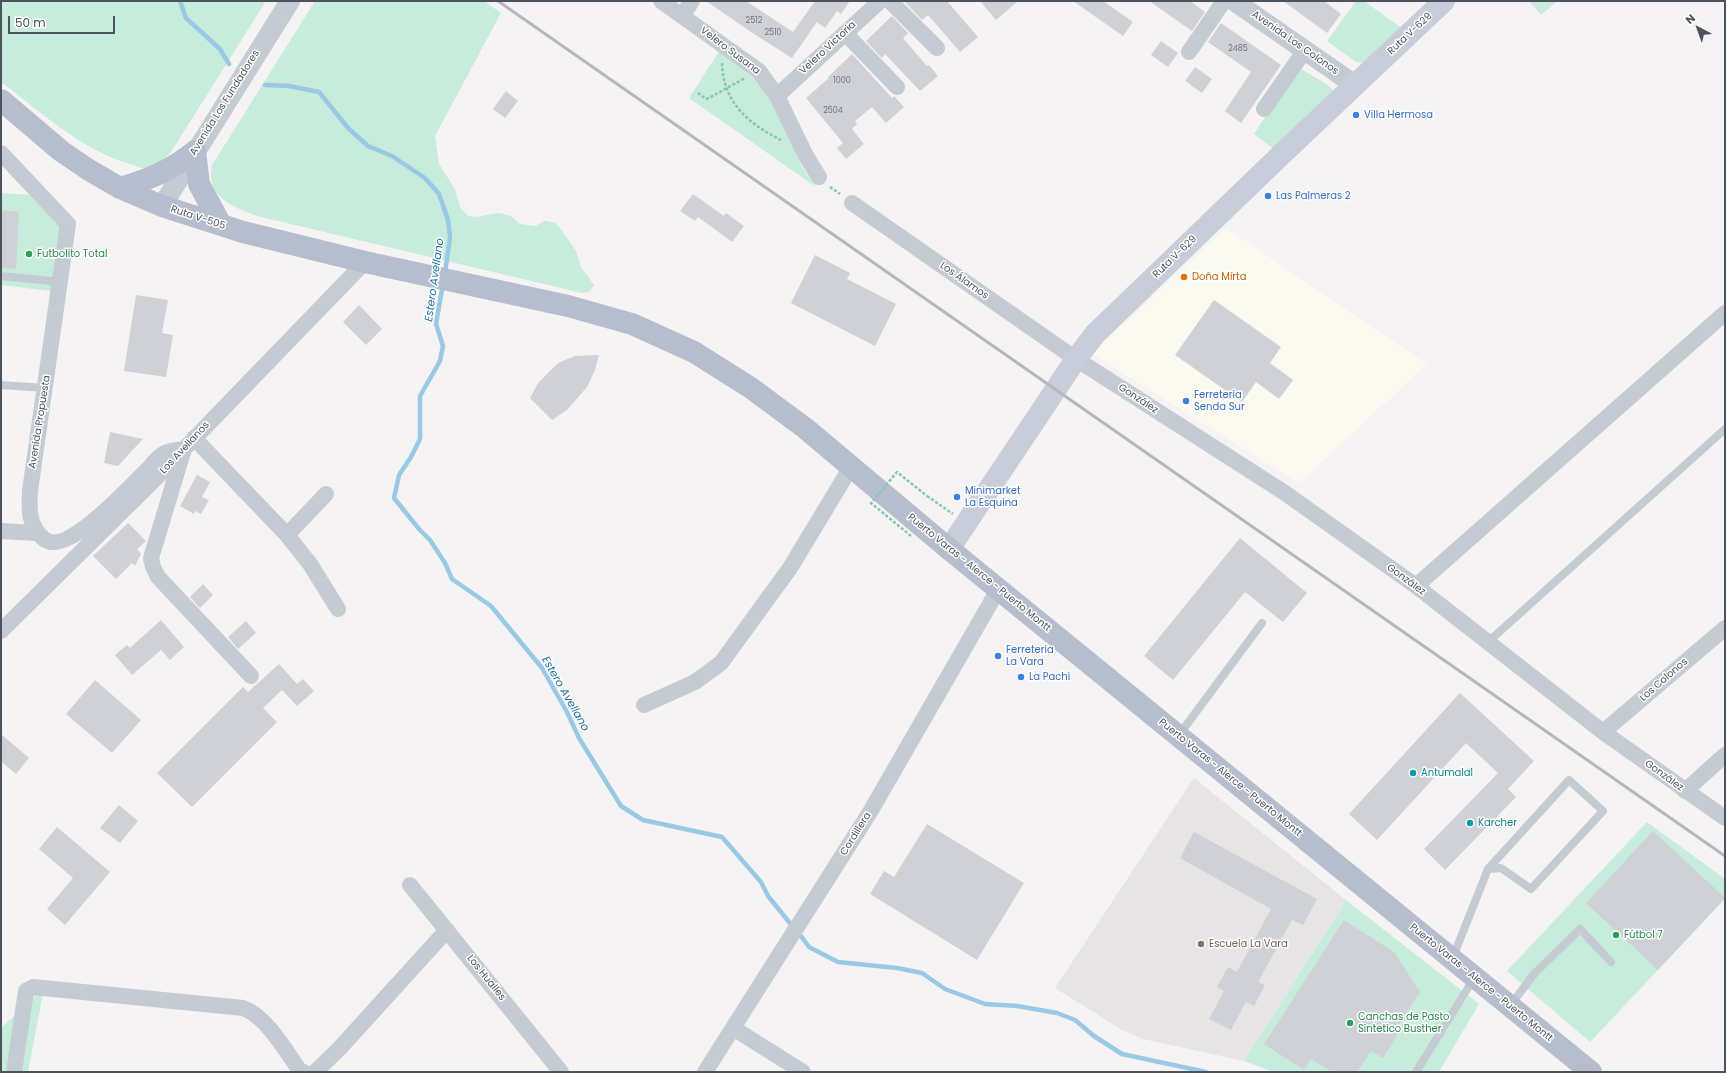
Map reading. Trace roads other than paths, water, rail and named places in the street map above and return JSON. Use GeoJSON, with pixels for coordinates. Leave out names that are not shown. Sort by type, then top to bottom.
{"type":"FeatureCollection","features":[{"type":"Feature","properties":{"kind":"main road","name":"Ruta V-629"},"geometry":{"type":"LineString","coordinates":[[949,549],[1076,359],[1104,325],[1444,1]]}},
{"type":"Feature","properties":{"kind":"main road","name":"Ruta V-505"},"geometry":{"type":"LineString","coordinates":[[1,100],[61,151],[120,188],[162,206],[221,225],[422,275]]}},
{"type":"Feature","properties":{"kind":"main road"},"geometry":{"type":"LineString","coordinates":[[120,188],[158,176],[179,164],[195,151]]}},
{"type":"Feature","properties":{"kind":"main road"},"geometry":{"type":"LineString","coordinates":[[195,151],[199,184],[221,225]]}},
{"type":"Feature","properties":{"kind":"main road","name":"Puerto Varas - Alerce - Puerto Montt"},"geometry":{"type":"LineString","coordinates":[[422,275],[568,306],[632,324],[694,352],[752,388],[805,428],[998,590],[1591,1072]]}},
{"type":"Feature","properties":{"kind":"street","name":"Avenida Los Fundadores"},"geometry":{"type":"LineString","coordinates":[[162,206],[290,1]]}},
{"type":"Feature","properties":{"kind":"street","name":"Velero Susana"},"geometry":{"type":"LineString","coordinates":[[661,1],[759,71],[777,96],[801,145],[819,177]]}},
{"type":"Feature","properties":{"kind":"street"},"geometry":{"type":"LineString","coordinates":[[682,16],[692,1]]}},
{"type":"Feature","properties":{"kind":"street"},"geometry":{"type":"LineString","coordinates":[[890,1],[937,48]]}},
{"type":"Feature","properties":{"kind":"street"},"geometry":{"type":"LineString","coordinates":[[1189,52],[1224,1]]}},
{"type":"Feature","properties":{"kind":"street","name":"Avenida Los Colonos"},"geometry":{"type":"LineString","coordinates":[[1234,1],[1355,85]]}},
{"type":"Feature","properties":{"kind":"street","name":"Velero Victoria"},"geometry":{"type":"LineString","coordinates":[[777,96],[845,33],[871,4]]}},
{"type":"Feature","properties":{"kind":"street"},"geometry":{"type":"LineString","coordinates":[[845,33],[897,87]]}},
{"type":"Feature","properties":{"kind":"street"},"geometry":{"type":"LineString","coordinates":[[1264,109],[1305,50]]}},
{"type":"Feature","properties":{"kind":"street","name":"Avenida Propuesta"},"geometry":{"type":"LineString","coordinates":[[1,153],[68,224],[61,282],[30,491],[31,522],[36,533]]}},
{"type":"Feature","properties":{"kind":"street","name":"Los Álamos"},"geometry":{"type":"LineString","coordinates":[[852,203],[1076,359]]}},
{"type":"Feature","properties":{"kind":"street","name":"Los Avellanos"},"geometry":{"type":"LineString","coordinates":[[1,631],[158,476],[365,262]]}},
{"type":"Feature","properties":{"kind":"street"},"geometry":{"type":"LineString","coordinates":[[1416,586],[1725,313]]}},
{"type":"Feature","properties":{"kind":"street","name":"González"},"geometry":{"type":"LineString","coordinates":[[1076,359],[1285,493],[1416,586],[1603,732],[1725,818]]}},
{"type":"Feature","properties":{"kind":"street"},"geometry":{"type":"LineString","coordinates":[[1,531],[36,533],[47,541],[55,543],[76,534],[101,515],[163,454],[189,443]]}},
{"type":"Feature","properties":{"kind":"street"},"geometry":{"type":"LineString","coordinates":[[189,443],[287,535],[310,564],[338,609]]}},
{"type":"Feature","properties":{"kind":"street"},"geometry":{"type":"LineString","coordinates":[[189,443],[151,558],[153,567],[158,577],[252,676]]}},
{"type":"Feature","properties":{"kind":"street"},"geometry":{"type":"LineString","coordinates":[[644,705],[695,682],[721,663],[790,568],[851,467]]}},
{"type":"Feature","properties":{"kind":"street"},"geometry":{"type":"LineString","coordinates":[[287,535],[326,494]]}},
{"type":"Feature","properties":{"kind":"street","name":"Cordillera"},"geometry":{"type":"LineString","coordinates":[[705,1072],[870,812],[998,590]]}},
{"type":"Feature","properties":{"kind":"street","name":"Los Colonos"},"geometry":{"type":"LineString","coordinates":[[1603,732],[1725,628]]}},
{"type":"Feature","properties":{"kind":"street"},"geometry":{"type":"LineString","coordinates":[[1685,791],[1725,755]]}},
{"type":"Feature","properties":{"kind":"street","name":"Los Hualles"},"geometry":{"type":"LineString","coordinates":[[410,885],[561,1072]]}},
{"type":"Feature","properties":{"kind":"street"},"geometry":{"type":"LineString","coordinates":[[315,1072],[339,1048],[447,930]]}},
{"type":"Feature","properties":{"kind":"street"},"geometry":{"type":"LineString","coordinates":[[14,1072],[26,991],[33,987],[251,1010],[272,1032],[300,1070],[304,1072]]}},
{"type":"Feature","properties":{"kind":"street"},"geometry":{"type":"LineString","coordinates":[[733,1028],[803,1072]]}},
{"type":"Feature","properties":{"kind":"lane"},"geometry":{"type":"LineString","coordinates":[[1,276],[61,282]]}},
{"type":"Feature","properties":{"kind":"lane"},"geometry":{"type":"LineString","coordinates":[[1,385],[45,388]]}},
{"type":"Feature","properties":{"kind":"lane"},"geometry":{"type":"LineString","coordinates":[[1488,642],[1725,429]]}},
{"type":"Feature","properties":{"kind":"lane"},"geometry":{"type":"LineString","coordinates":[[1178,736],[1262,623]]}},
{"type":"Feature","properties":{"kind":"lane"},"geometry":{"type":"LineString","coordinates":[[1452,959],[1488,869],[1569,780],[1603,811],[1531,889],[1501,868],[1488,869]]}},
{"type":"Feature","properties":{"kind":"lane"},"geometry":{"type":"LineString","coordinates":[[1510,1007],[1534,974],[1580,929],[1611,962]]}},
{"type":"Feature","properties":{"kind":"lane"},"geometry":{"type":"LineString","coordinates":[[1416,1072],[1475,978]]}},
{"type":"Feature","properties":{"kind":"waterway"},"geometry":{"type":"LineString","coordinates":[[180,1],[186,18],[220,49],[229,64]]}},
{"type":"Feature","properties":{"kind":"waterway","name":"Estero Avellano"},"geometry":{"type":"LineString","coordinates":[[265,85],[289,86],[319,92],[348,128],[368,146],[392,156],[425,178],[439,194],[448,220],[450,237],[445,273]]}},
{"type":"Feature","properties":{"kind":"waterway","name":"Estero Avellano"},"geometry":{"type":"LineString","coordinates":[[443,284],[436,324],[443,346],[440,361],[420,396],[420,439],[411,457],[399,475],[394,498],[430,540],[445,563],[452,579],[491,606],[542,668],[567,712],[579,738],[621,806],[643,820],[722,837],[761,882],[768,896],[793,927]]}},
{"type":"Feature","properties":{"kind":"waterway","name":"Estero Avellano"},"geometry":{"type":"LineString","coordinates":[[798,932],[809,947],[838,962],[897,968],[922,973],[945,989],[985,1004],[1017,1006],[1057,1013],[1075,1020],[1094,1036],[1122,1054],[1206,1072]]}},
{"type":"Feature","properties":{"kind":"railway"},"geometry":{"type":"LineString","coordinates":[[498,1],[1725,856]]}},
{"type":"Feature","properties":{"kind":"place","name":"Villa Hermosa"},"geometry":{"type":"Point","coordinates":[1356,115]}},
{"type":"Feature","properties":{"kind":"place","name":"Las Palmeras 2"},"geometry":{"type":"Point","coordinates":[1268,196]}},
{"type":"Feature","properties":{"kind":"place","name":"Futbolito Total"},"geometry":{"type":"Point","coordinates":[29,254]}},
{"type":"Feature","properties":{"kind":"place","name":"Doña Mirta"},"geometry":{"type":"Point","coordinates":[1184,277]}},
{"type":"Feature","properties":{"kind":"place","name":"Ferreteria Senda Sur"},"geometry":{"type":"Point","coordinates":[1186,401]}},
{"type":"Feature","properties":{"kind":"place","name":"Minimarket La Esquina"},"geometry":{"type":"Point","coordinates":[957,497]}},
{"type":"Feature","properties":{"kind":"place","name":"Ferreteria La Vara"},"geometry":{"type":"Point","coordinates":[998,656]}},
{"type":"Feature","properties":{"kind":"place","name":"La Pachi"},"geometry":{"type":"Point","coordinates":[1021,677]}},
{"type":"Feature","properties":{"kind":"place","name":"Antumalal"},"geometry":{"type":"Point","coordinates":[1413,773]}},
{"type":"Feature","properties":{"kind":"place","name":"Karcher"},"geometry":{"type":"Point","coordinates":[1470,823]}},
{"type":"Feature","properties":{"kind":"place","name":"Fútbol 7"},"geometry":{"type":"Point","coordinates":[1616,935]}},
{"type":"Feature","properties":{"kind":"place","name":"Escuela La Vara"},"geometry":{"type":"Point","coordinates":[1201,944]}},
{"type":"Feature","properties":{"kind":"place","name":"Canchas de Pasto Sintetico Busther"},"geometry":{"type":"Point","coordinates":[1350,1023]}}]}
